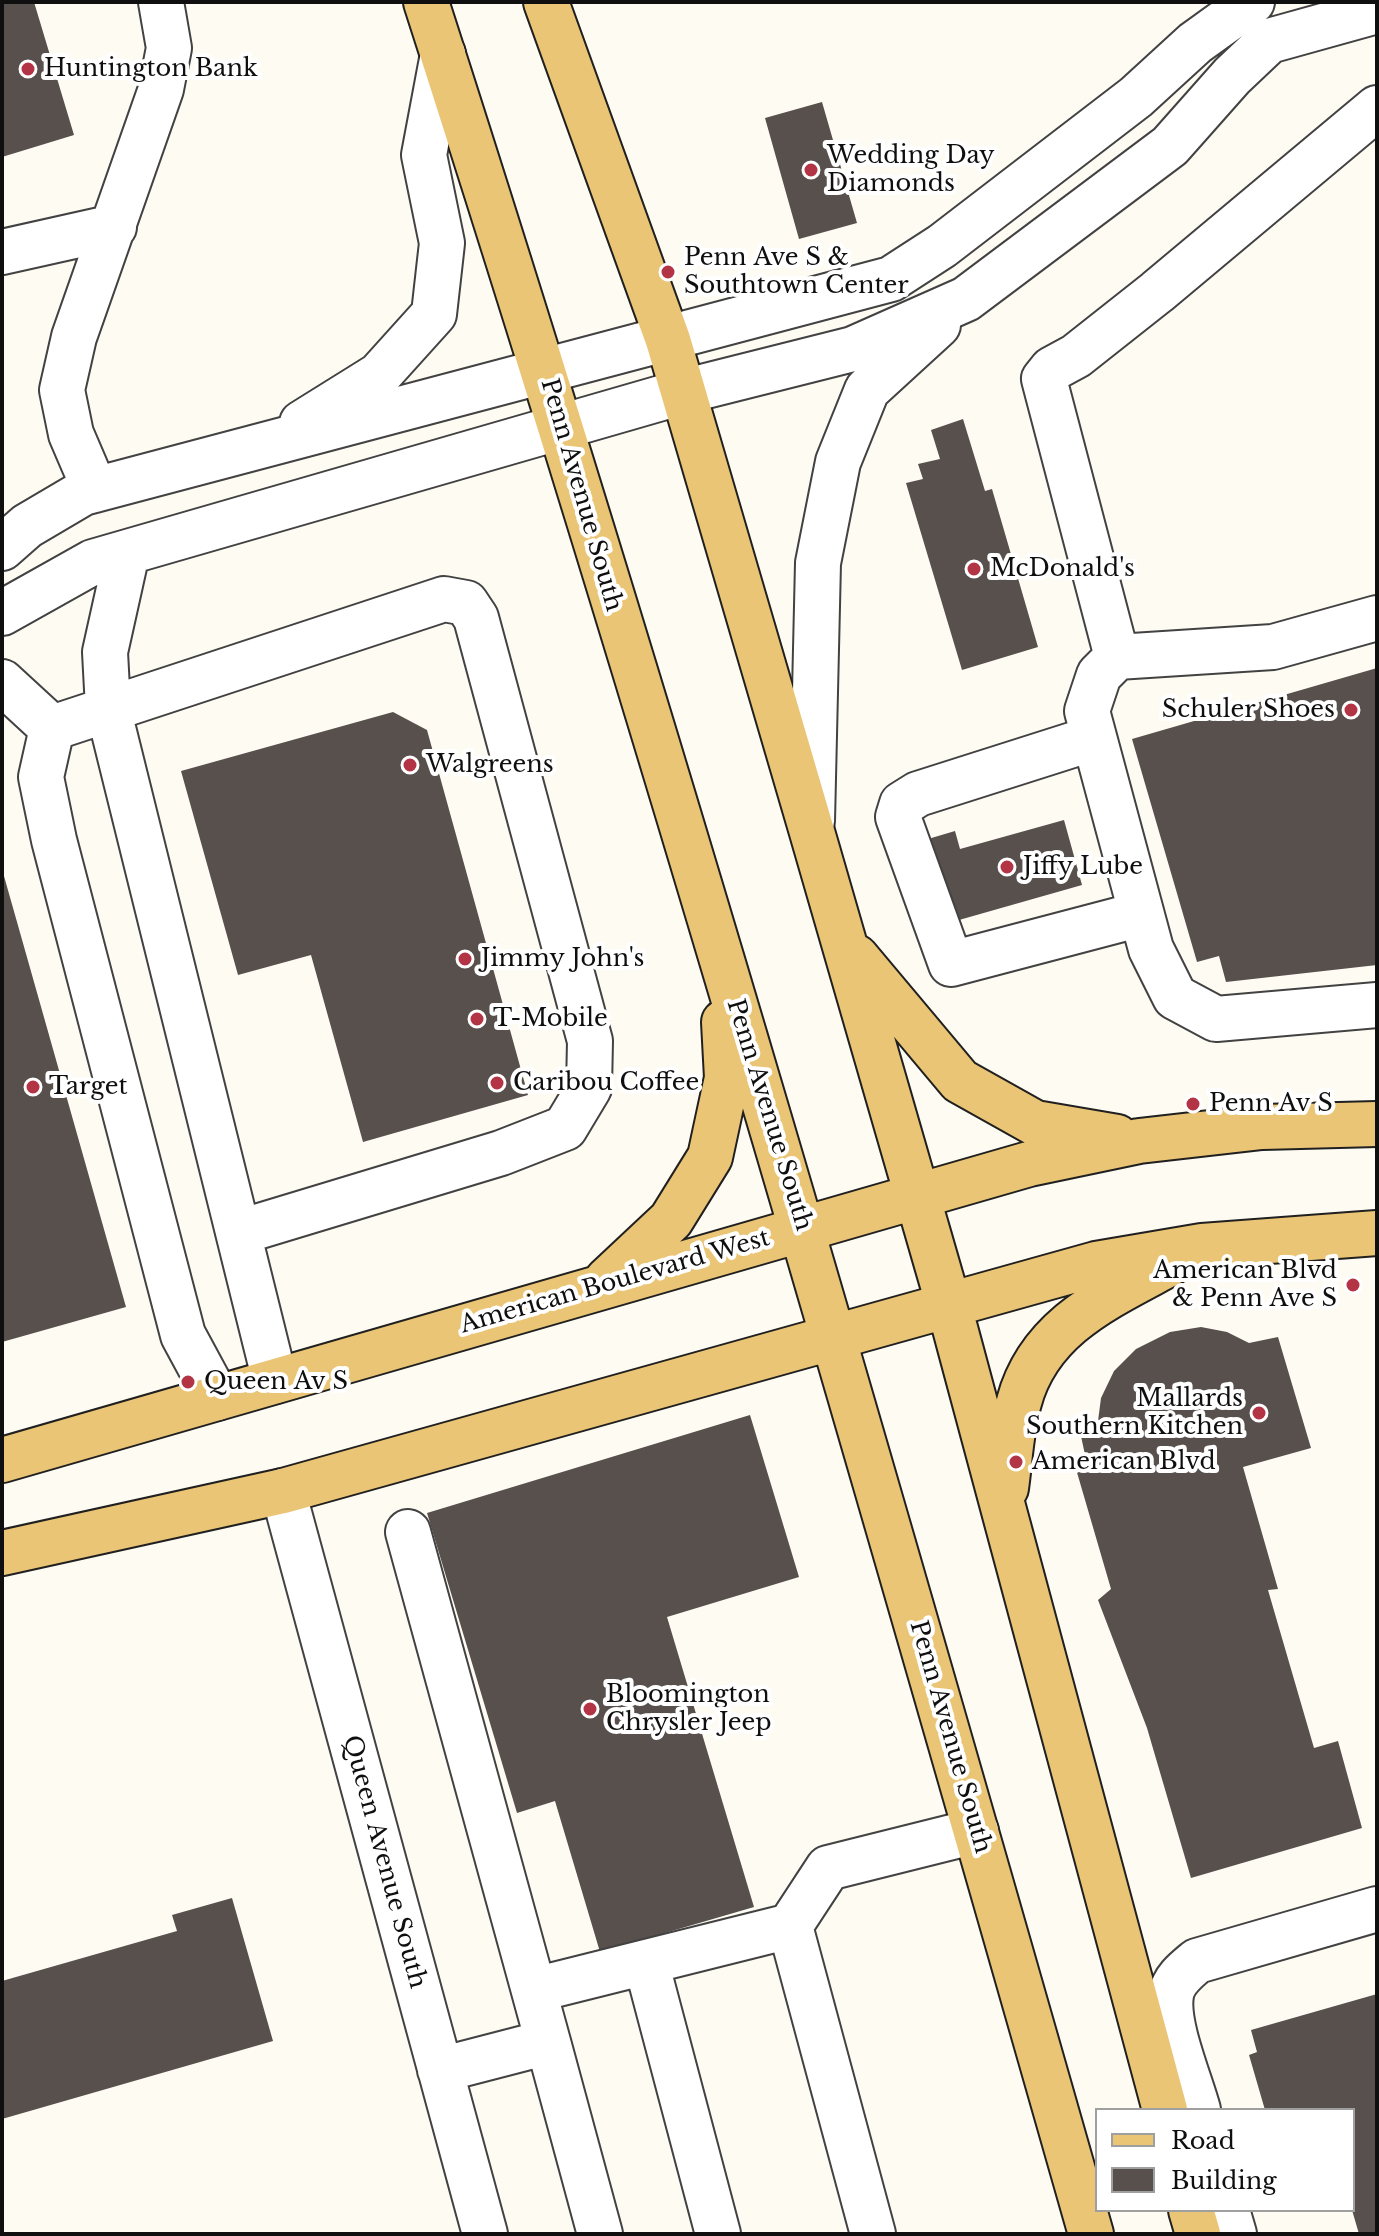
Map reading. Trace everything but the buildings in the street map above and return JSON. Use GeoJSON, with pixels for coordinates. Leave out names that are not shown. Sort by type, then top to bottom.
{"type":"FeatureCollection","features":[{"type":"Feature","properties":{"kind":"main road","name":"Penn Avenue South"},"geometry":{"type":"LineString","coordinates":[[426,2],[545,373],[836,1338],[1091,2234]]}},
{"type":"Feature","properties":{"kind":"main road"},"geometry":{"type":"LineString","coordinates":[[546,2],[668,340],[949,1306],[1164,2108]]}},
{"type":"Feature","properties":{"kind":"main road"},"geometry":{"type":"LineString","coordinates":[[845,943],[960,1081],[1035,1123],[1139,1141]]}},
{"type":"Feature","properties":{"kind":"main road"},"geometry":{"type":"LineString","coordinates":[[600,1287],[671,1220],[710,1157],[727,1078],[720,951]]}},
{"type":"Feature","properties":{"kind":"main road","name":"American Boulevard West"},"geometry":{"type":"LineString","coordinates":[[2,1460],[1029,1164],[1139,1141],[1262,1127],[1377,1124]]}},
{"type":"Feature","properties":{"kind":"main road"},"geometry":{"type":"LineString","coordinates":[[2,1553],[283,1491],[1096,1264],[1202,1246],[1377,1233]]}},
{"type":"Feature","properties":{"kind":"main road"},"geometry":{"type":"LineString","coordinates":[[1004,1507],[1019,1402],[1039,1353],[1081,1312],[1202,1246]]}},
{"type":"Feature","properties":{"kind":"main road"},"geometry":{"type":"LineString","coordinates":[[1192,2212],[1198,2234]]}},
{"type":"Feature","properties":{"kind":"street"},"geometry":{"type":"LineString","coordinates":[[95,490],[71,434],[62,390],[74,337],[161,89],[169,48],[161,2]]}},
{"type":"Feature","properties":{"kind":"street"},"geometry":{"type":"LineString","coordinates":[[2,548],[27,526],[83,493],[891,279],[942,246],[1124,107],[1204,15],[1252,2]]}},
{"type":"Feature","properties":{"kind":"street"},"geometry":{"type":"LineString","coordinates":[[812,832],[818,563],[838,462],[867,390],[966,299],[1170,146],[1269,41],[1377,11]]}},
{"type":"Feature","properties":{"kind":"street"},"geometry":{"type":"LineString","coordinates":[[1204,15],[1246,62]]}},
{"type":"Feature","properties":{"kind":"street"},"geometry":{"type":"LineString","coordinates":[[268,445],[379,375],[434,314],[442,243],[424,155],[443,54]]}},
{"type":"Feature","properties":{"kind":"street"},"geometry":{"type":"LineString","coordinates":[[1117,657],[1044,379],[1052,369],[1076,356],[1144,302],[1377,108]]}},
{"type":"Feature","properties":{"kind":"street"},"geometry":{"type":"LineString","coordinates":[[2,252],[114,227]]}},
{"type":"Feature","properties":{"kind":"street"},"geometry":{"type":"LineString","coordinates":[[2,613],[93,562],[560,430],[682,392],[853,349],[966,299]]}},
{"type":"Feature","properties":{"kind":"street"},"geometry":{"type":"LineString","coordinates":[[127,553],[105,652],[108,708],[275,1381]]}},
{"type":"Feature","properties":{"kind":"street"},"geometry":{"type":"LineString","coordinates":[[52,728],[444,599],[466,603],[476,618],[590,1041],[589,1088],[565,1128],[501,1153],[240,1232]]}},
{"type":"Feature","properties":{"kind":"street"},"geometry":{"type":"LineString","coordinates":[[1377,618],[1273,647],[1117,657],[1099,675],[1087,711],[1151,949],[1175,997],[1216,1019],[1377,1005]]}},
{"type":"Feature","properties":{"kind":"street"},"geometry":{"type":"LineString","coordinates":[[2,682],[52,728]]}},
{"type":"Feature","properties":{"kind":"street"},"geometry":{"type":"LineString","coordinates":[[52,728],[41,777],[54,840],[183,1335],[217,1398]]}},
{"type":"Feature","properties":{"kind":"street"},"geometry":{"type":"LineString","coordinates":[[1094,738],[918,794],[902,804],[898,817],[951,964],[1141,914]]}},
{"type":"Feature","properties":{"kind":"street","name":"Queen Avenue South"},"geometry":{"type":"LineString","coordinates":[[283,1491],[485,2234]]}},
{"type":"Feature","properties":{"kind":"street"},"geometry":{"type":"LineString","coordinates":[[408,1532],[600,2234]]}},
{"type":"Feature","properties":{"kind":"street"},"geometry":{"type":"LineString","coordinates":[[534,1990],[790,1926],[828,1868],[976,1831]]}},
{"type":"Feature","properties":{"kind":"street"},"geometry":{"type":"LineString","coordinates":[[1197,2108],[1174,2023],[1171,1994],[1180,1975],[1197,1961],[1219,1953],[1377,1909]]}},
{"type":"Feature","properties":{"kind":"street"},"geometry":{"type":"LineString","coordinates":[[790,1926],[873,2234]]}},
{"type":"Feature","properties":{"kind":"street"},"geometry":{"type":"LineString","coordinates":[[646,1962],[718,2234]]}},
{"type":"Feature","properties":{"kind":"street"},"geometry":{"type":"LineString","coordinates":[[440,2070],[548,2042]]}},
{"type":"Feature","properties":{"kind":"street"},"geometry":{"type":"LineString","coordinates":[[1228,2212],[1234,2234]]}},
{"type":"Feature","properties":{"kind":"place","name":"Huntington Bank"},"geometry":{"type":"Point","coordinates":[28,69]}},
{"type":"Feature","properties":{"kind":"place","name":"Wedding Day Diamonds"},"geometry":{"type":"Point","coordinates":[811,170]}},
{"type":"Feature","properties":{"kind":"place","name":"Penn Ave S & Southtown Center"},"geometry":{"type":"Point","coordinates":[668,272]}},
{"type":"Feature","properties":{"kind":"place","name":"McDonald's"},"geometry":{"type":"Point","coordinates":[974,569]}},
{"type":"Feature","properties":{"kind":"place","name":"Schuler Shoes"},"geometry":{"type":"Point","coordinates":[1351,710]}},
{"type":"Feature","properties":{"kind":"place","name":"Walgreens"},"geometry":{"type":"Point","coordinates":[410,765]}},
{"type":"Feature","properties":{"kind":"place","name":"Jiffy Lube"},"geometry":{"type":"Point","coordinates":[1007,867]}},
{"type":"Feature","properties":{"kind":"place","name":"Jimmy John's"},"geometry":{"type":"Point","coordinates":[465,959]}},
{"type":"Feature","properties":{"kind":"place","name":"T-Mobile"},"geometry":{"type":"Point","coordinates":[477,1019]}},
{"type":"Feature","properties":{"kind":"place","name":"Caribou Coffee"},"geometry":{"type":"Point","coordinates":[497,1083]}},
{"type":"Feature","properties":{"kind":"place","name":"Target"},"geometry":{"type":"Point","coordinates":[33,1087]}},
{"type":"Feature","properties":{"kind":"place","name":"Penn Av S"},"geometry":{"type":"Point","coordinates":[1193,1104]}},
{"type":"Feature","properties":{"kind":"place","name":"American Blvd & Penn Ave S"},"geometry":{"type":"Point","coordinates":[1353,1285]}},
{"type":"Feature","properties":{"kind":"place","name":"Queen Av S"},"geometry":{"type":"Point","coordinates":[188,1382]}},
{"type":"Feature","properties":{"kind":"place","name":"Mallards Southern Kitchen"},"geometry":{"type":"Point","coordinates":[1259,1413]}},
{"type":"Feature","properties":{"kind":"place","name":"American Blvd"},"geometry":{"type":"Point","coordinates":[1016,1462]}},
{"type":"Feature","properties":{"kind":"place","name":"Bloomington Chrysler Jeep"},"geometry":{"type":"Point","coordinates":[590,1709]}}]}
